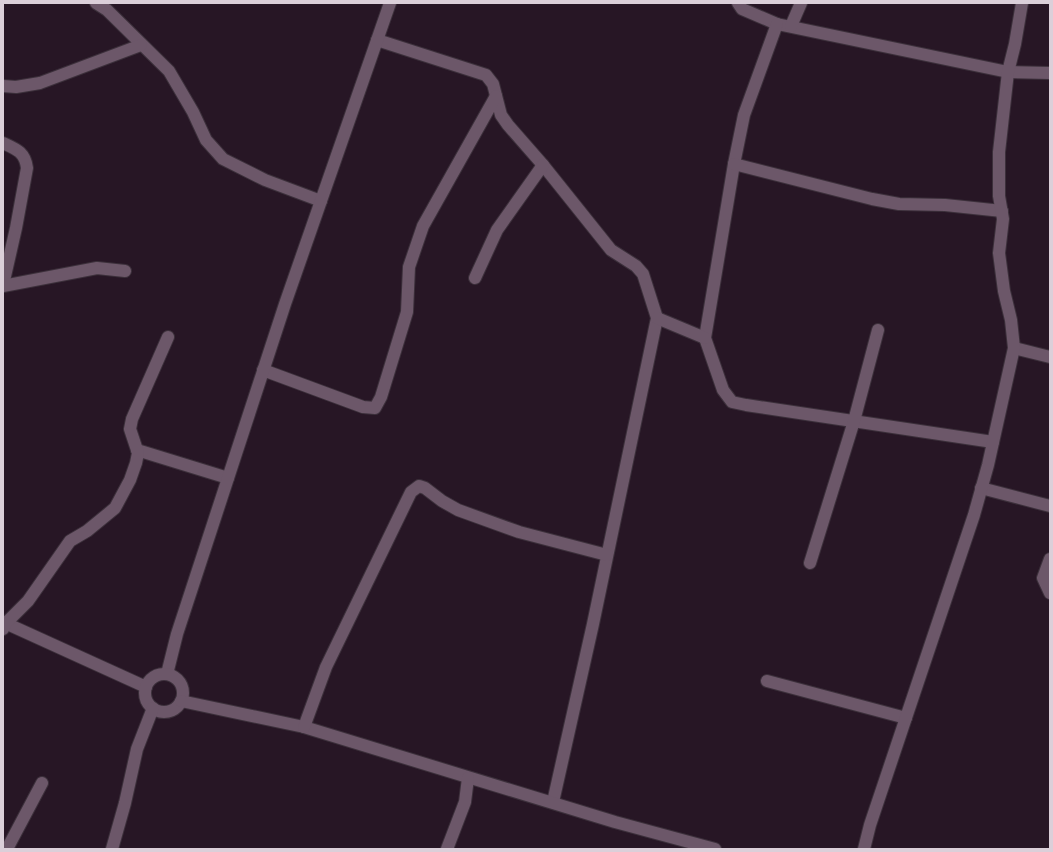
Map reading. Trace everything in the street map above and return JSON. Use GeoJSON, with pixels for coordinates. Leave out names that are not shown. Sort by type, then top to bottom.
{"type":"FeatureCollection","features":[{"type":"Feature","properties":{"kind":"street"},"geometry":{"type":"LineString","coordinates":[[96,3],[107,10],[169,71],[193,112],[206,140],[222,159],[265,180],[321,201]]}},
{"type":"Feature","properties":{"kind":"street"},"geometry":{"type":"LineString","coordinates":[[167,674],[177,634],[263,370],[390,3]]}},
{"type":"Feature","properties":{"kind":"street"},"geometry":{"type":"LineString","coordinates":[[738,3],[742,10],[777,24],[1008,72],[1050,73]]}},
{"type":"Feature","properties":{"kind":"street"},"geometry":{"type":"LineString","coordinates":[[791,26],[800,3]]}},
{"type":"Feature","properties":{"kind":"street"},"geometry":{"type":"LineString","coordinates":[[864,849],[870,825],[974,515],[988,465],[1014,348],[1012,320],[1004,291],[999,253],[1003,219],[999,196],[999,152],[1008,72],[1015,44],[1022,3]]}},
{"type":"Feature","properties":{"kind":"street"},"geometry":{"type":"LineString","coordinates":[[777,24],[744,115],[734,164],[705,338],[723,390],[732,402],[993,442]]}},
{"type":"Feature","properties":{"kind":"street"},"geometry":{"type":"LineString","coordinates":[[377,40],[486,75],[493,84],[501,115],[504,120],[543,165],[611,250],[636,266],[643,274],[657,318],[592,631],[553,802]]}},
{"type":"Feature","properties":{"kind":"street"},"geometry":{"type":"LineString","coordinates":[[3,86],[16,87],[40,83],[141,45]]}},
{"type":"Feature","properties":{"kind":"street"},"geometry":{"type":"LineString","coordinates":[[263,370],[363,407],[375,408],[381,397],[407,312],[410,267],[423,226],[496,96]]}},
{"type":"Feature","properties":{"kind":"street"},"geometry":{"type":"LineString","coordinates":[[3,143],[22,154],[26,159],[27,168],[3,286],[97,268],[124,271]]}},
{"type":"Feature","properties":{"kind":"street"},"geometry":{"type":"LineString","coordinates":[[734,164],[872,200],[899,204],[945,205],[1002,211]]}},
{"type":"Feature","properties":{"kind":"street"},"geometry":{"type":"LineString","coordinates":[[475,278],[497,230],[543,165]]}},
{"type":"Feature","properties":{"kind":"street"},"geometry":{"type":"LineString","coordinates":[[657,318],[705,338]]}},
{"type":"Feature","properties":{"kind":"street"},"geometry":{"type":"LineString","coordinates":[[810,563],[854,421],[878,330]]}},
{"type":"Feature","properties":{"kind":"street"},"geometry":{"type":"LineString","coordinates":[[146,687],[4,625],[28,601],[70,541],[87,531],[115,508],[130,480],[138,453],[130,429],[132,419],[168,337]]}},
{"type":"Feature","properties":{"kind":"street"},"geometry":{"type":"LineString","coordinates":[[1014,348],[1050,357]]}},
{"type":"Feature","properties":{"kind":"street"},"geometry":{"type":"LineString","coordinates":[[137,450],[228,478]]}},
{"type":"Feature","properties":{"kind":"street"},"geometry":{"type":"LineString","coordinates":[[304,727],[326,667],[411,492],[419,486],[425,488],[442,502],[458,510],[519,532],[607,555]]}},
{"type":"Feature","properties":{"kind":"street"},"geometry":{"type":"LineString","coordinates":[[981,488],[1050,506]]}},
{"type":"Feature","properties":{"kind":"street"},"geometry":{"type":"LineString","coordinates":[[1050,559],[1043,578],[1050,594]]}},
{"type":"Feature","properties":{"kind":"street"},"geometry":{"type":"LineString","coordinates":[[167,674],[177,679],[183,694],[179,704],[171,711],[160,712],[147,703],[145,698],[146,687],[148,682],[156,675],[167,674]]}},
{"type":"Feature","properties":{"kind":"street"},"geometry":{"type":"LineString","coordinates":[[767,681],[906,718]]}},
{"type":"Feature","properties":{"kind":"street"},"geometry":{"type":"LineString","coordinates":[[181,700],[304,727],[615,822],[715,849]]}},
{"type":"Feature","properties":{"kind":"street"},"geometry":{"type":"LineString","coordinates":[[112,849],[126,803],[137,749],[153,708]]}},
{"type":"Feature","properties":{"kind":"street"},"geometry":{"type":"LineString","coordinates":[[447,849],[465,802],[468,778]]}},
{"type":"Feature","properties":{"kind":"street"},"geometry":{"type":"LineString","coordinates":[[6,847],[42,783]]}}]}
